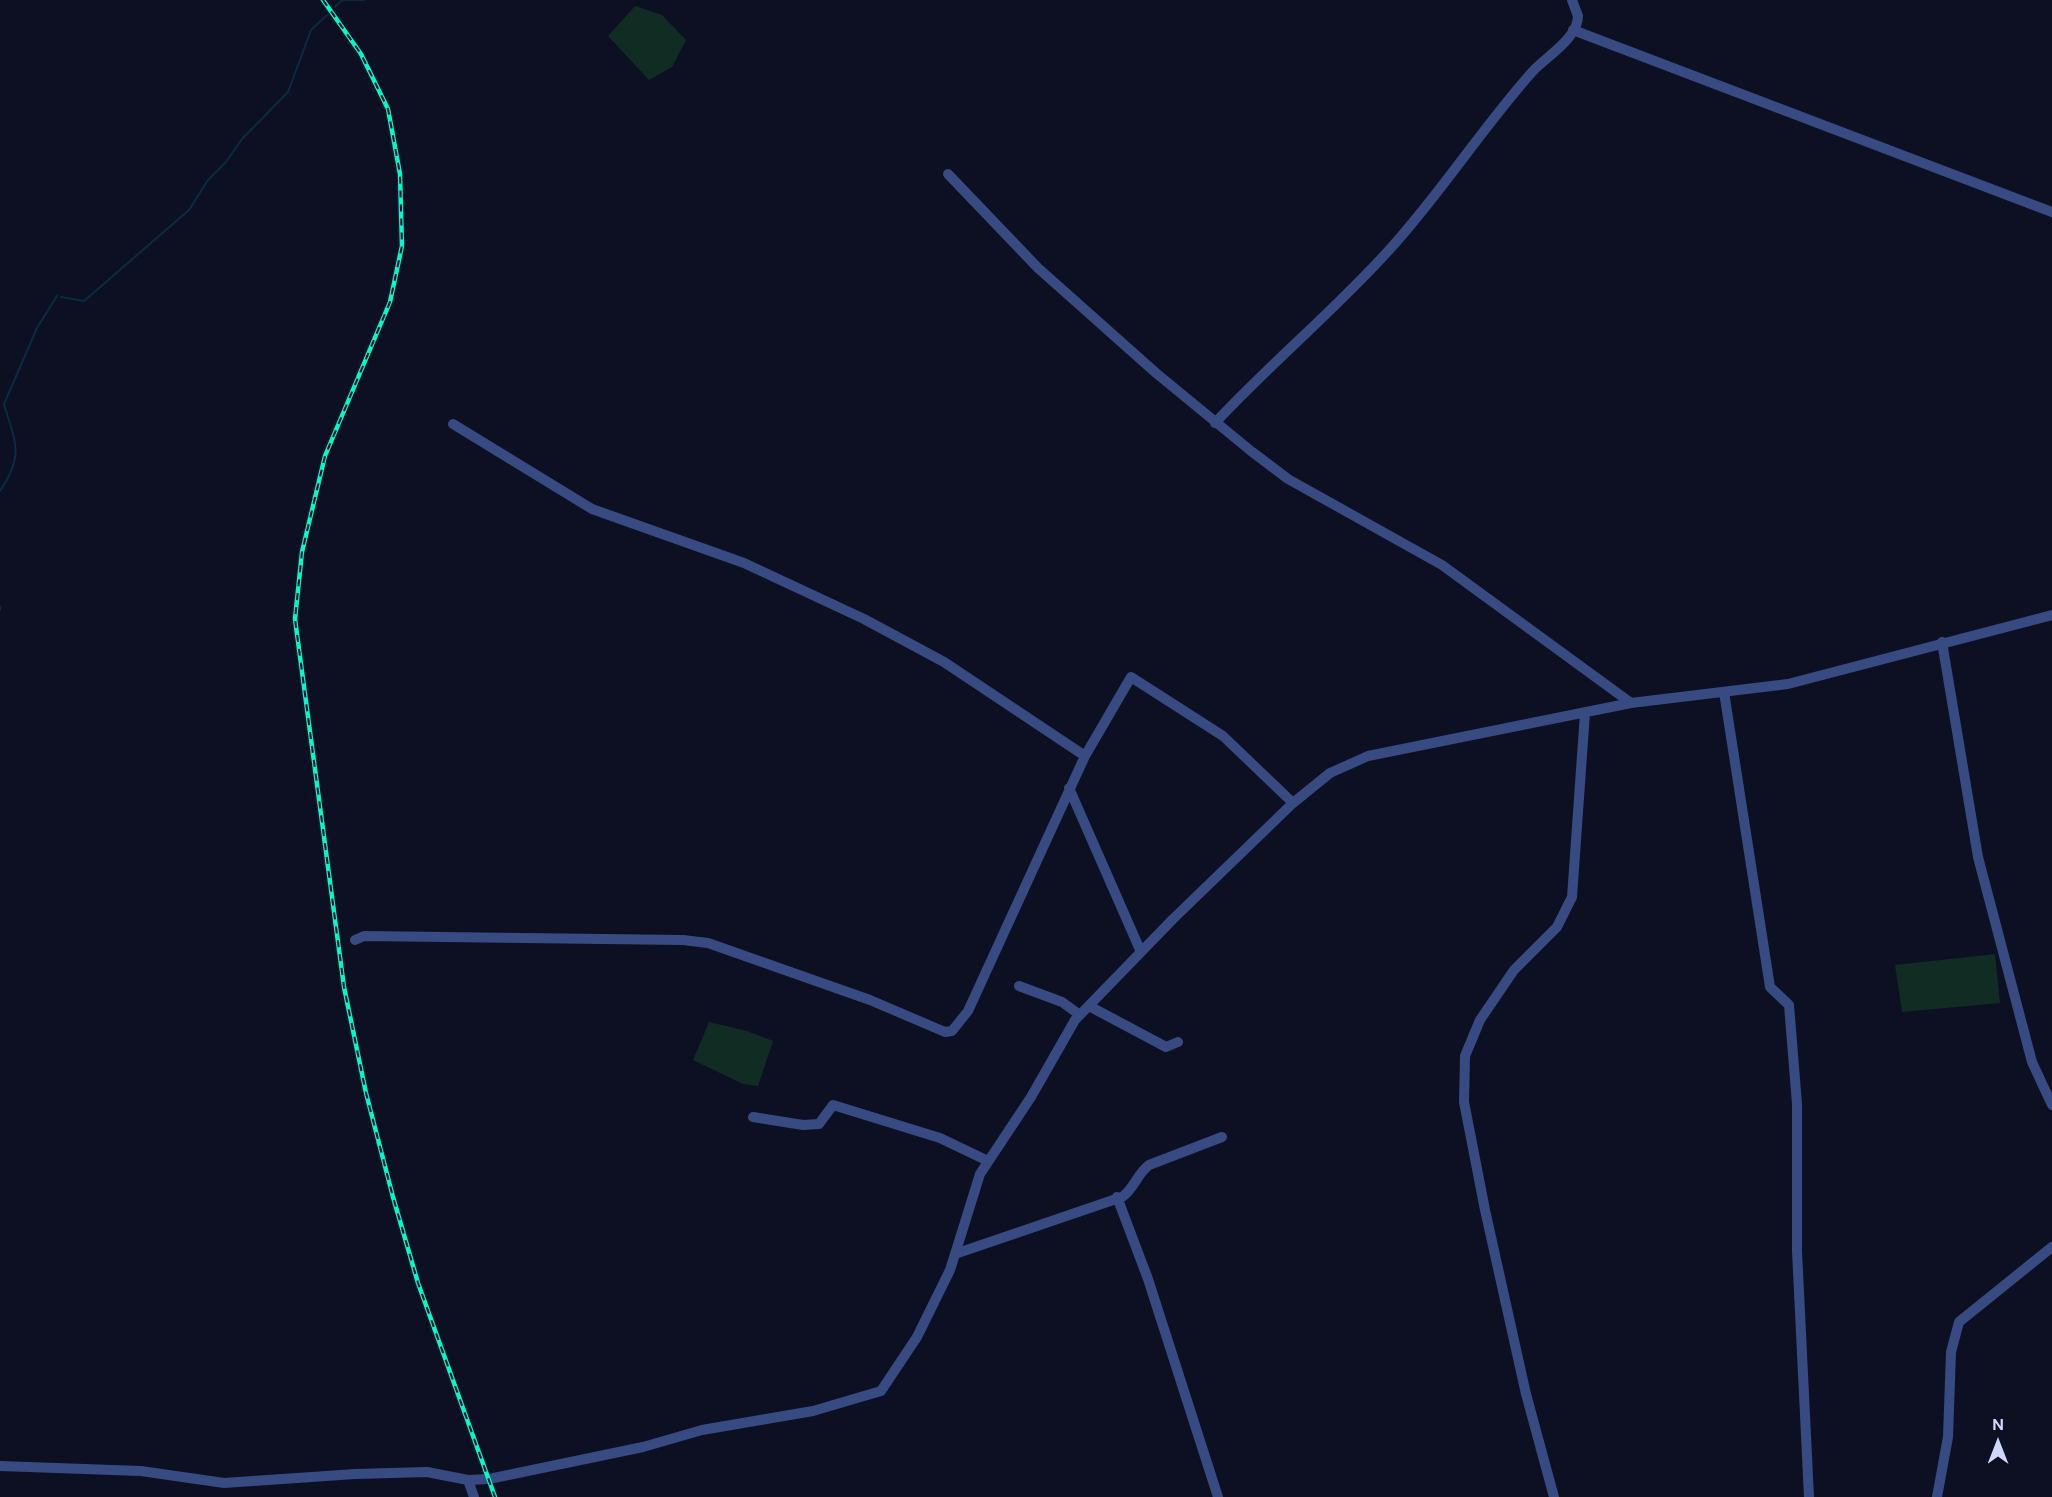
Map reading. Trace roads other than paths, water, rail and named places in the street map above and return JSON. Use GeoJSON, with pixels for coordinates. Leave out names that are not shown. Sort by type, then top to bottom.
{"type":"FeatureCollection","features":[{"type":"Feature","properties":{"kind":"street"},"geometry":{"type":"LineString","coordinates":[[1215,423],[1254,381],[1388,252],[1425,210],[1534,70],[1573,30],[1578,16],[1572,0]]}},
{"type":"Feature","properties":{"kind":"street"},"geometry":{"type":"LineString","coordinates":[[1573,30],[2052,212]]}},
{"type":"Feature","properties":{"kind":"street"},"geometry":{"type":"LineString","coordinates":[[948,174],[1038,268],[1215,423],[1288,479],[1442,565],[1631,703]]}},
{"type":"Feature","properties":{"kind":"street"},"geometry":{"type":"LineString","coordinates":[[453,424],[592,509],[744,563],[874,624],[944,662],[1085,756]]}},
{"type":"Feature","properties":{"kind":"street"},"geometry":{"type":"LineString","coordinates":[[0,1466],[141,1471],[224,1483],[355,1474],[427,1472],[468,1480],[489,1479],[643,1447],[702,1430],[813,1411],[881,1391],[917,1337],[955,1254],[968,1209],[988,1161],[1031,1097],[1064,1036],[1080,1015],[1141,952],[1293,803],[1330,773],[1368,756],[1631,703],[1788,684],[2052,615]]}},
{"type":"Feature","properties":{"kind":"street"},"geometry":{"type":"LineString","coordinates":[[1942,642],[1978,857],[2032,1062],[2052,1105]]}},
{"type":"Feature","properties":{"kind":"street"},"geometry":{"type":"LineString","coordinates":[[355,940],[364,936],[683,940],[708,943],[870,1000],[937,1030],[952,1031],[968,1011],[1085,756],[1131,677],[1223,736],[1293,803]]}},
{"type":"Feature","properties":{"kind":"street"},"geometry":{"type":"LineString","coordinates":[[1724,692],[1770,987],[1789,1005],[1797,1104],[1797,1251],[1809,1497]]}},
{"type":"Feature","properties":{"kind":"street"},"geometry":{"type":"LineString","coordinates":[[1554,1497],[1526,1394],[1485,1210],[1464,1102],[1465,1056],[1479,1020],[1514,970],[1557,927],[1572,897],[1585,713]]}},
{"type":"Feature","properties":{"kind":"street"},"geometry":{"type":"LineString","coordinates":[[1070,788],[1141,952]]}},
{"type":"Feature","properties":{"kind":"street"},"geometry":{"type":"LineString","coordinates":[[1019,986],[1062,1002],[1080,1015]]}},
{"type":"Feature","properties":{"kind":"street"},"geometry":{"type":"LineString","coordinates":[[1089,1006],[1166,1047],[1178,1042]]}},
{"type":"Feature","properties":{"kind":"street"},"geometry":{"type":"LineString","coordinates":[[753,1117],[803,1125],[819,1124],[833,1105],[940,1138],[988,1161]]}},
{"type":"Feature","properties":{"kind":"street"},"geometry":{"type":"LineString","coordinates":[[955,1254],[1125,1195],[1140,1171],[1149,1165],[1222,1137]]}},
{"type":"Feature","properties":{"kind":"street"},"geometry":{"type":"LineString","coordinates":[[1117,1197],[1148,1279],[1218,1497]]}},
{"type":"Feature","properties":{"kind":"street"},"geometry":{"type":"LineString","coordinates":[[1936,1497],[1948,1437],[1951,1352],[1959,1322],[2052,1247]]}},
{"type":"Feature","properties":{"kind":"street"},"geometry":{"type":"LineString","coordinates":[[468,1480],[474,1497]]}},
{"type":"Feature","properties":{"kind":"waterway"},"geometry":{"type":"LineString","coordinates":[[335,7],[342,0],[364,0]]}},
{"type":"Feature","properties":{"kind":"waterway"},"geometry":{"type":"LineString","coordinates":[[61,297],[84,301],[189,210],[208,180],[226,162],[242,139],[288,92],[311,30],[327,15]]}},
{"type":"Feature","properties":{"kind":"waterway"},"geometry":{"type":"LineString","coordinates":[[0,491],[13,467],[16,448],[4,404],[37,328],[57,296]]}},
{"type":"Feature","properties":{"kind":"railway"},"geometry":{"type":"LineString","coordinates":[[323,0],[361,54],[388,109],[400,174],[402,246],[390,302],[325,456],[302,552],[295,619],[344,987],[366,1093],[418,1283],[495,1497]]}}]}
